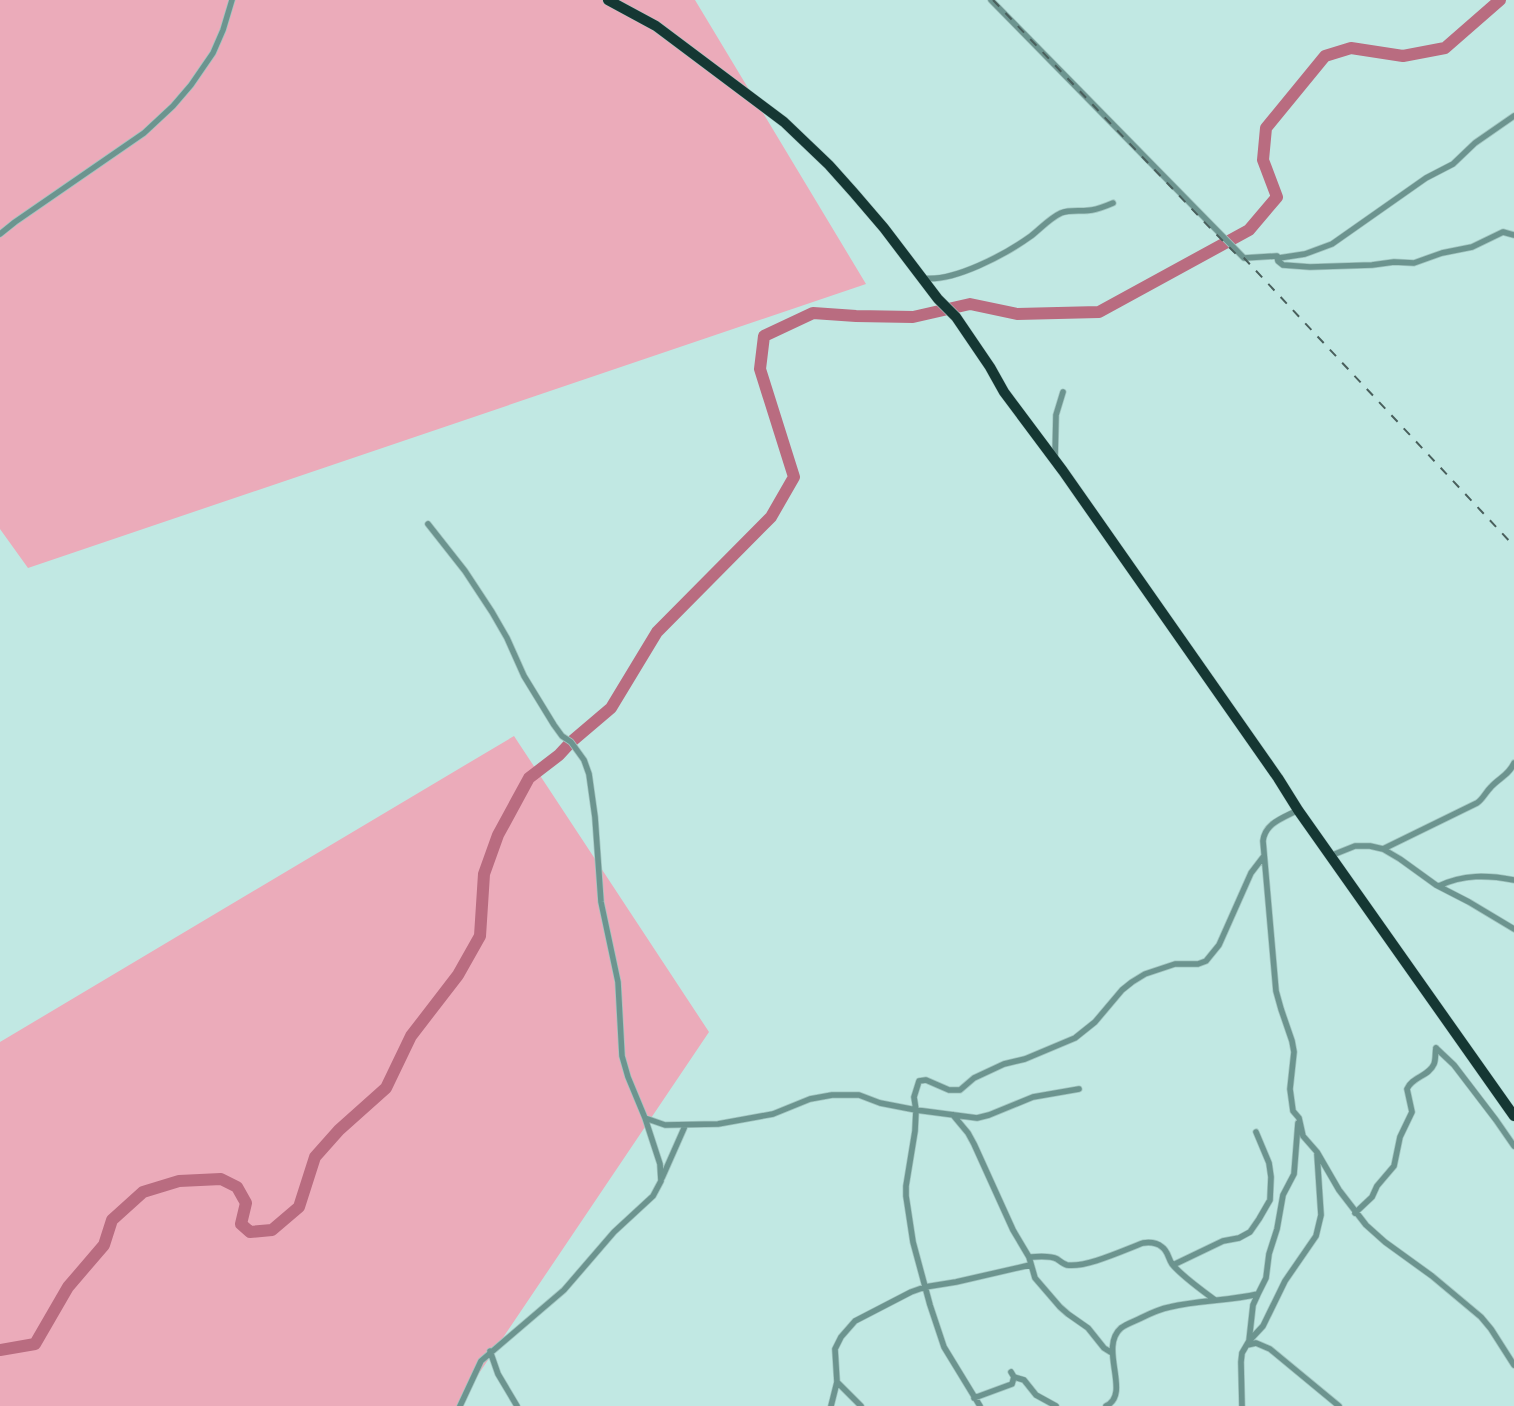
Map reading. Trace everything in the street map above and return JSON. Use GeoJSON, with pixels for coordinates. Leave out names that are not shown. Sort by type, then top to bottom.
{"type":"FeatureCollection","features":[{"type":"Feature","properties":{"kind":"highway"},"geometry":{"type":"LineString","coordinates":[[608,0],[656,26],[784,122],[829,164],[884,228],[938,299],[956,317],[990,367],[1004,392],[1059,466],[1278,778],[1330,856],[1514,1116]]}},
{"type":"Feature","properties":{"kind":"street"},"geometry":{"type":"LineString","coordinates":[[0,234],[144,133],[174,106],[213,53],[223,30],[232,0]]}},
{"type":"Feature","properties":{"kind":"street"},"geometry":{"type":"LineString","coordinates":[[991,0],[1244,258],[1277,256],[1280,258],[1290,258],[1332,244],[1426,178],[1453,164],[1475,143],[1514,116]]}},
{"type":"Feature","properties":{"kind":"street"},"geometry":{"type":"LineString","coordinates":[[922,278],[932,280],[944,277],[993,259],[1013,248],[1060,214],[1073,211],[1091,211],[1113,203]]}},
{"type":"Feature","properties":{"kind":"street"},"geometry":{"type":"LineString","coordinates":[[1277,256],[1278,261],[1283,265],[1300,266],[1337,267],[1372,266],[1394,262],[1414,263],[1442,253],[1472,247],[1503,232],[1514,235]]}},
{"type":"Feature","properties":{"kind":"street"},"geometry":{"type":"LineString","coordinates":[[1059,466],[1054,459],[1054,437],[1056,415],[1063,392]]}},
{"type":"Feature","properties":{"kind":"street"},"geometry":{"type":"LineString","coordinates":[[428,524],[465,571],[492,612],[507,638],[524,676],[554,725],[562,736],[571,742],[584,760],[589,774],[601,902],[618,982],[622,1056],[660,1164],[661,1181]]}},
{"type":"Feature","properties":{"kind":"street"},"geometry":{"type":"LineString","coordinates":[[1383,849],[1477,803],[1489,788],[1507,774],[1514,763]]}},
{"type":"Feature","properties":{"kind":"street"},"geometry":{"type":"LineString","coordinates":[[1298,810],[1276,821],[1267,828],[1264,833],[1264,856],[1272,925],[1276,991],[1294,1052],[1290,1089],[1293,1110],[1299,1118],[1303,1136],[1316,1152],[1355,1213],[1372,1232],[1432,1276],[1481,1317],[1514,1365]]}},
{"type":"Feature","properties":{"kind":"street"},"geometry":{"type":"LineString","coordinates":[[1330,856],[1356,846],[1370,846],[1383,849],[1439,886],[1514,929]]}},
{"type":"Feature","properties":{"kind":"street"},"geometry":{"type":"LineString","coordinates":[[980,1406],[944,1347],[930,1305],[913,1242],[906,1196],[907,1174],[915,1131],[916,1110],[914,1097],[919,1081],[926,1080],[949,1090],[960,1090],[974,1078],[1004,1064],[1025,1058],[1075,1038],[1095,1022],[1122,990],[1145,974],[1175,964],[1198,964],[1206,961],[1219,945],[1250,873],[1264,856]]}},
{"type":"Feature","properties":{"kind":"street"},"geometry":{"type":"LineString","coordinates":[[1439,886],[1454,880],[1472,877],[1514,880]]}},
{"type":"Feature","properties":{"kind":"street"},"geometry":{"type":"LineString","coordinates":[[1355,1213],[1372,1197],[1377,1186],[1394,1166],[1402,1133],[1412,1112],[1407,1089],[1412,1082],[1432,1068],[1436,1048],[1454,1065],[1514,1146]]}},
{"type":"Feature","properties":{"kind":"street"},"geometry":{"type":"LineString","coordinates":[[645,1118],[665,1125],[718,1124],[773,1114],[810,1099],[832,1095],[858,1096],[880,1103],[916,1110],[977,1118],[1033,1097],[1079,1089]]}},
{"type":"Feature","properties":{"kind":"street"},"geometry":{"type":"LineString","coordinates":[[953,1115],[968,1133],[974,1144],[1013,1230],[1029,1257],[1035,1278],[1060,1307],[1088,1328],[1104,1348],[1112,1353]]}},
{"type":"Feature","properties":{"kind":"street"},"geometry":{"type":"LineString","coordinates":[[1248,1342],[1253,1305],[1266,1278],[1283,1195],[1294,1174],[1299,1118]]}},
{"type":"Feature","properties":{"kind":"street"},"geometry":{"type":"LineString","coordinates":[[460,1406],[481,1361],[564,1290],[614,1232],[653,1196],[685,1126]]}},
{"type":"Feature","properties":{"kind":"street"},"geometry":{"type":"LineString","coordinates":[[1173,1265],[1224,1241],[1238,1238],[1250,1232],[1260,1220],[1270,1200],[1271,1177],[1269,1163],[1256,1132]]}},
{"type":"Feature","properties":{"kind":"street"},"geometry":{"type":"LineString","coordinates":[[1242,1406],[1242,1353],[1248,1342],[1262,1326],[1285,1281],[1316,1236],[1321,1215],[1316,1152]]}},
{"type":"Feature","properties":{"kind":"street"},"geometry":{"type":"LineString","coordinates":[[1029,1257],[1055,1258],[1066,1265],[1074,1265],[1091,1262],[1151,1242],[1162,1247],[1167,1252],[1173,1265],[1200,1290],[1215,1300]]}},
{"type":"Feature","properties":{"kind":"street"},"geometry":{"type":"LineString","coordinates":[[831,1406],[837,1382],[835,1349],[841,1337],[855,1321],[911,1292],[925,1287],[1030,1265]]}},
{"type":"Feature","properties":{"kind":"street"},"geometry":{"type":"LineString","coordinates":[[1106,1406],[1116,1396],[1116,1374],[1112,1353],[1114,1340],[1119,1330],[1164,1308],[1258,1294]]}},
{"type":"Feature","properties":{"kind":"street"},"geometry":{"type":"LineString","coordinates":[[1248,1342],[1270,1349],[1339,1406]]}},
{"type":"Feature","properties":{"kind":"street"},"geometry":{"type":"LineString","coordinates":[[490,1352],[498,1374],[517,1406]]}},
{"type":"Feature","properties":{"kind":"street"},"geometry":{"type":"LineString","coordinates":[[974,1398],[1012,1384],[1012,1375],[1024,1380],[1036,1395],[1056,1406]]}},
{"type":"Feature","properties":{"kind":"street"},"geometry":{"type":"LineString","coordinates":[[837,1382],[860,1406]]}},
{"type":"Feature","properties":{"kind":"shaded area"},"geometry":{"type":"Polygon","coordinates":[[[0,0],[695,0],[866,284],[28,568],[0,529],[0,0]]]}},
{"type":"Feature","properties":{"kind":"shaded area"},"geometry":{"type":"Polygon","coordinates":[[[514,736],[709,1032],[457,1406],[0,1406],[0,1042],[514,736]]]}},
{"type":"Feature","properties":{"kind":"waterway"},"geometry":{"type":"LineString","coordinates":[[0,1350],[35,1344],[68,1287],[104,1245],[112,1220],[143,1192],[179,1181],[221,1179],[237,1187],[246,1203],[241,1224],[250,1232],[272,1230],[299,1207],[315,1157],[339,1130],[386,1088],[411,1036],[458,975],[480,936],[484,874],[498,835],[529,778],[559,755],[571,742],[611,708],[657,632],[771,517],[794,477],[760,369],[764,336],[813,313],[913,317],[970,304],[1017,314],[1099,312],[1249,230],[1277,197],[1263,160],[1266,128],[1325,56],[1351,48],[1403,56],[1445,48],[1500,0]]}},
{"type":"Feature","properties":{"kind":"railway"},"geometry":{"type":"LineString","coordinates":[[993,0],[1211,229],[1236,254],[1244,258],[1514,546]]}}]}
